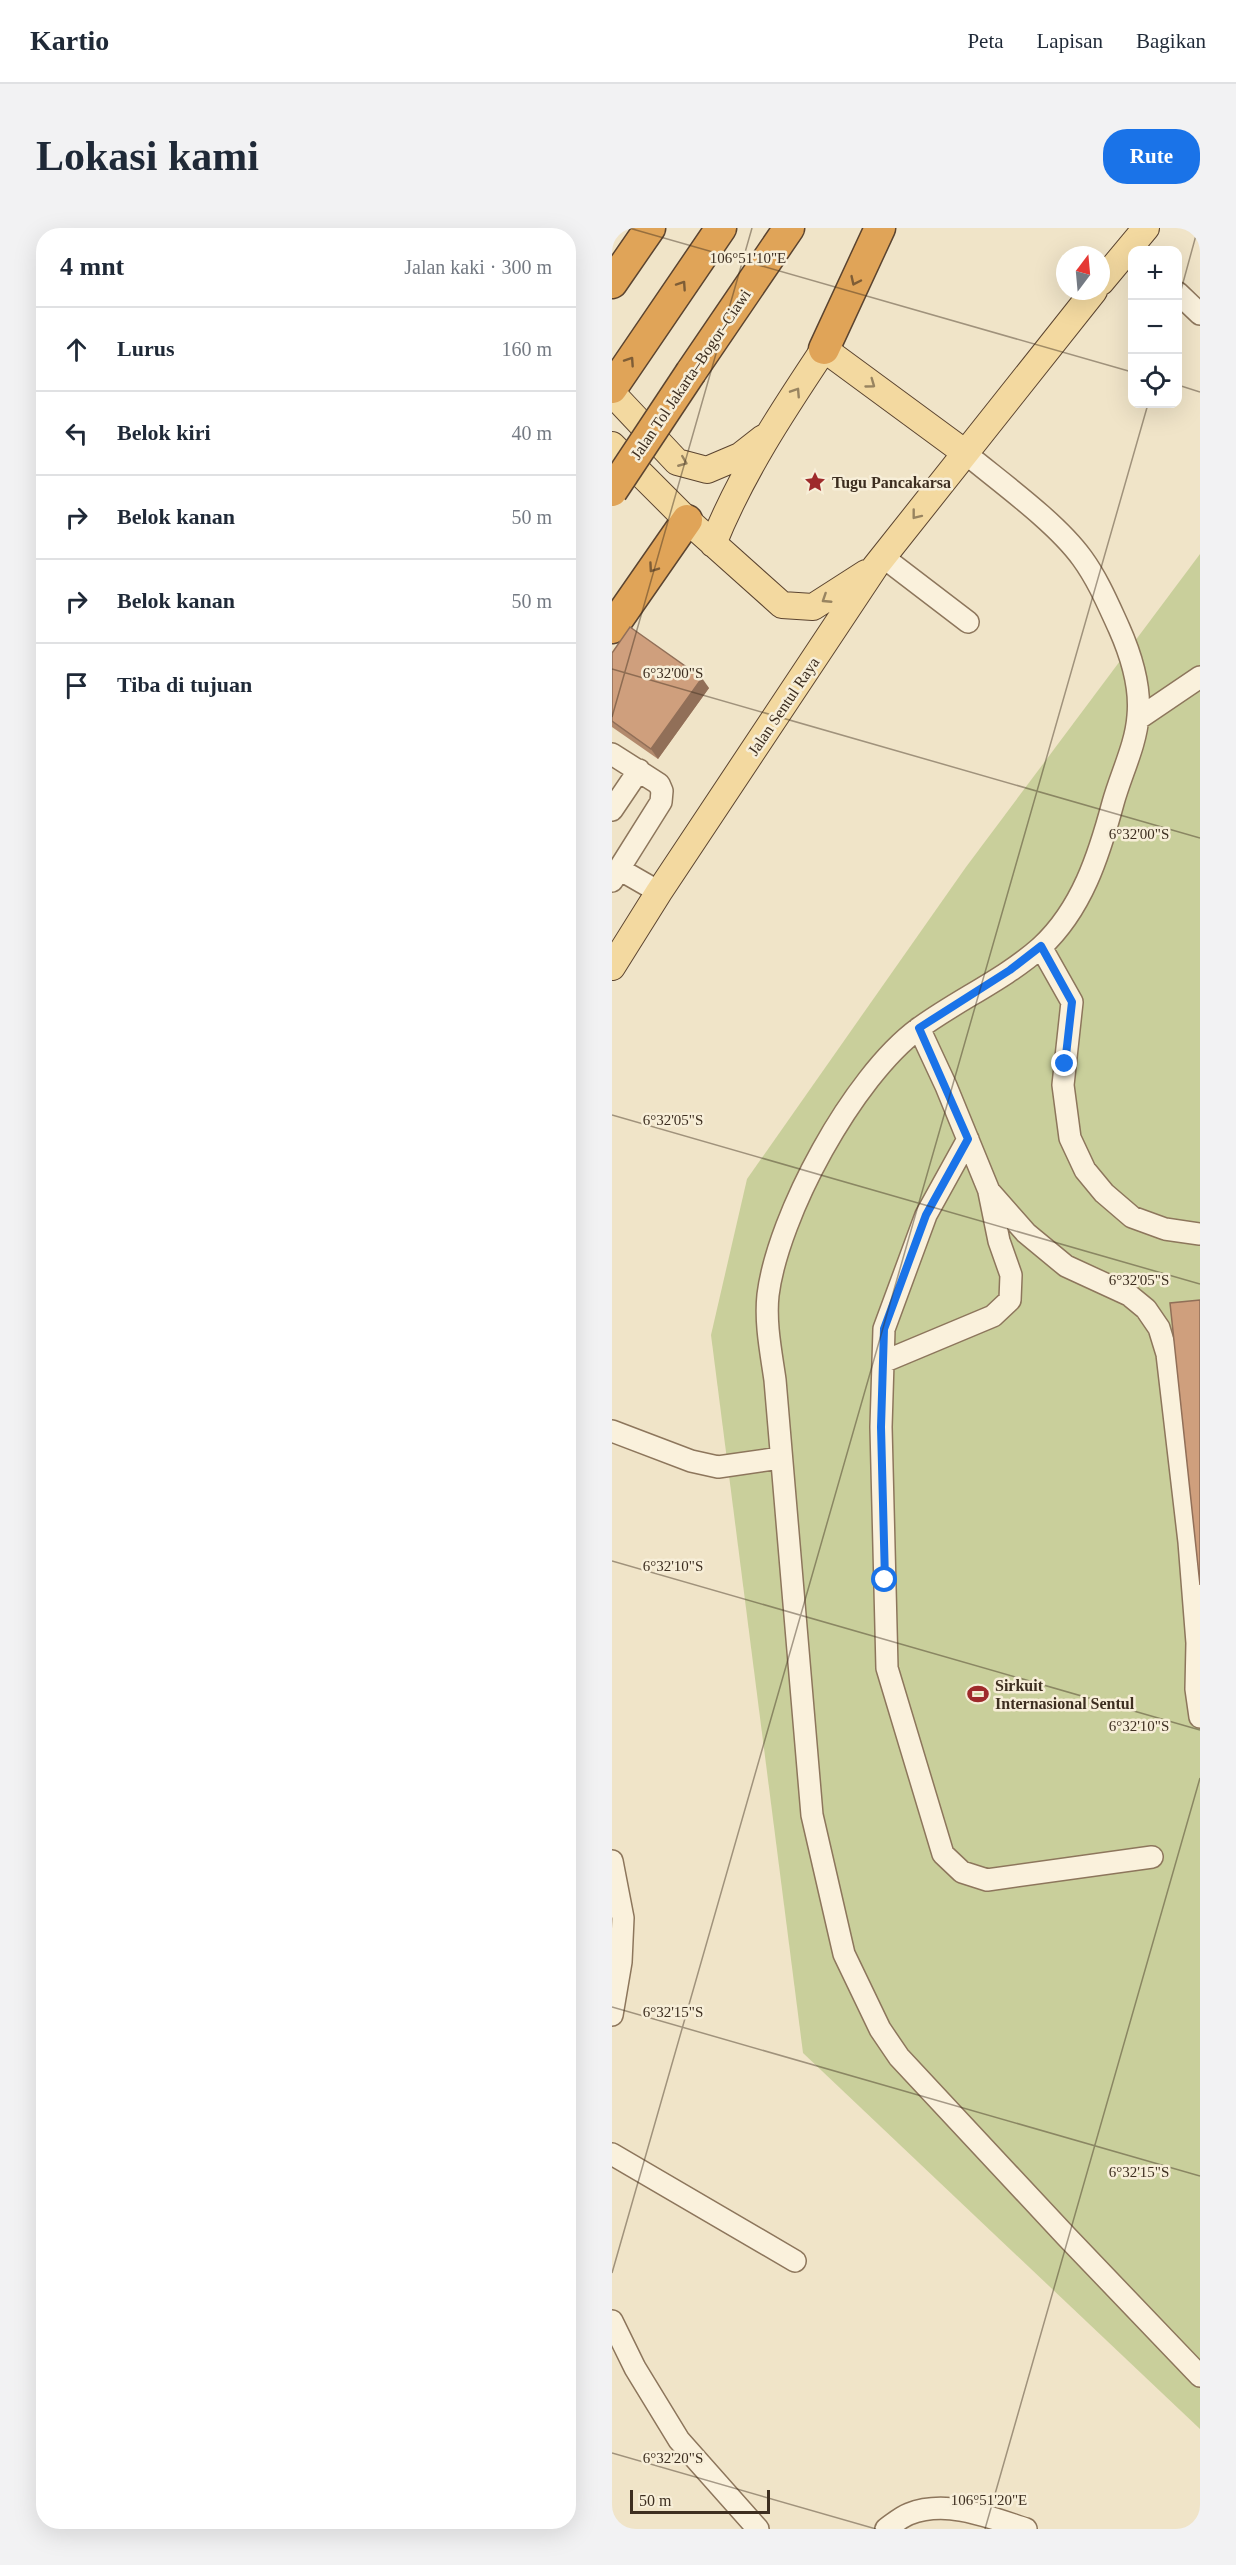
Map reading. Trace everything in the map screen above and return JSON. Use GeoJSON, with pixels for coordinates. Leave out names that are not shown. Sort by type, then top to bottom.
{"type":"FeatureCollection","features":[{"type":"Feature","properties":{"kind":"highway"},"geometry":{"type":"LineString","coordinates":[[612,283],[650,228]]}},
{"type":"Feature","properties":{"kind":"highway"},"geometry":{"type":"LineString","coordinates":[[612,390],[721,228]]}},
{"type":"Feature","properties":{"kind":"highway","name":"Jalan Tol Jakarta–Bogor–Ciawi"},"geometry":{"type":"LineString","coordinates":[[612,491],[789,228]]}},
{"type":"Feature","properties":{"kind":"highway"},"geometry":{"type":"LineString","coordinates":[[824,349],[880,228]]}},
{"type":"Feature","properties":{"kind":"highway"},"geometry":{"type":"LineString","coordinates":[[612,628],[687,520]]}},
{"type":"Feature","properties":{"kind":"main road"},"geometry":{"type":"LineString","coordinates":[[1133,246],[1146,228]]}},
{"type":"Feature","properties":{"kind":"main road"},"geometry":{"type":"LineString","coordinates":[[1110,272],[1128,253]]}},
{"type":"Feature","properties":{"kind":"main road","name":"Jalan Sentul Raya"},"geometry":{"type":"LineString","coordinates":[[612,967],[659,892],[879,562],[1087,300]]}},
{"type":"Feature","properties":{"kind":"main road"},"geometry":{"type":"LineString","coordinates":[[712,544],[728,507],[768,434],[824,349],[964,452]]}},
{"type":"Feature","properties":{"kind":"main road"},"geometry":{"type":"LineString","coordinates":[[612,390],[677,462],[707,470],[740,456],[768,434]]}},
{"type":"Feature","properties":{"kind":"main road"},"geometry":{"type":"LineString","coordinates":[[612,446],[712,544],[782,605],[813,607],[879,562]]}},
{"type":"Feature","properties":{"kind":"street"},"geometry":{"type":"LineString","coordinates":[[1182,297],[1200,314]]}},
{"type":"Feature","properties":{"kind":"street"},"geometry":{"type":"LineString","coordinates":[[964,452],[1050,525],[1081,556],[1101,587],[1130,652],[1139,697],[1138,719],[1102,846],[1077,905],[1041,946],[1010,970],[919,1028],[877,1067],[846,1111],[787,1219],[768,1296],[769,1338],[775,1380],[812,1815],[844,1954],[880,2029],[899,2057],[1200,2376]]}},
{"type":"Feature","properties":{"kind":"street"},"geometry":{"type":"LineString","coordinates":[[879,562],[968,622]]}},
{"type":"Feature","properties":{"kind":"street"},"geometry":{"type":"LineString","coordinates":[[1138,719],[1200,677]]}},
{"type":"Feature","properties":{"kind":"street"},"geometry":{"type":"LineString","coordinates":[[612,754],[659,784],[662,791],[661,802],[616,875],[659,892]]}},
{"type":"Feature","properties":{"kind":"street"},"geometry":{"type":"LineString","coordinates":[[612,810],[639,770]]}},
{"type":"Feature","properties":{"kind":"street"},"geometry":{"type":"LineString","coordinates":[[1041,946],[1072,1002],[1063,1085],[1070,1138],[1085,1170],[1104,1193],[1132,1217],[1165,1229],[1200,1234]]}},
{"type":"Feature","properties":{"kind":"street"},"geometry":{"type":"LineString","coordinates":[[883,1362],[993,1316],[1010,1300],[1011,1275],[999,1241],[989,1191],[919,1028]]}},
{"type":"Feature","properties":{"kind":"street"},"geometry":{"type":"LineString","coordinates":[[968,1139],[926,1215],[884,1329],[881,1427],[887,1668],[943,1854],[962,1872],[987,1880],[1152,1857]]}},
{"type":"Feature","properties":{"kind":"street"},"geometry":{"type":"LineString","coordinates":[[989,1191],[1026,1233],[1066,1266],[1129,1295],[1146,1309],[1159,1328],[1167,1354],[1189,1542],[1197,1643],[1196,1689],[1200,1717]]}},
{"type":"Feature","properties":{"kind":"street"},"geometry":{"type":"LineString","coordinates":[[612,1431],[691,1461],[718,1467],[780,1458]]}},
{"type":"Feature","properties":{"kind":"street"},"geometry":{"type":"LineString","coordinates":[[612,1861],[623,1918],[616,1961],[612,2015]]}},
{"type":"Feature","properties":{"kind":"street"},"geometry":{"type":"LineString","coordinates":[[612,2154],[795,2261]]}},
{"type":"Feature","properties":{"kind":"street"},"geometry":{"type":"LineString","coordinates":[[612,2321],[635,2368],[679,2440],[758,2529]]}},
{"type":"Feature","properties":{"kind":"street"},"geometry":{"type":"LineString","coordinates":[[886,2529],[907,2515],[928,2508],[972,2512],[1026,2529]]}},
{"type":"Feature","properties":{"kind":"green space","name":"Sirkuit Internasional Sentul"},"geometry":{"type":"Polygon","coordinates":[[[1200,554],[1200,2429],[803,2053],[711,1335],[747,1179],[966,867],[1200,554]]]}},
{"type":"Feature","properties":{"kind":"building"},"geometry":{"type":"Polygon","coordinates":[[[630,627],[702,678],[651,749],[612,721],[612,653],[630,627]]]}},
{"type":"Feature","properties":{"kind":"building"},"geometry":{"type":"Polygon","coordinates":[[[1200,1300],[1200,1585],[1170,1303],[1200,1300]]]}},
{"type":"Feature","properties":{"kind":"place","name":"Tugu Pancakarsa"},"geometry":{"type":"Point","coordinates":[815,482]}},
{"type":"Feature","properties":{"kind":"place","name":"Sirkuit Internasional Sentul"},"geometry":{"type":"Point","coordinates":[978,1694]}},
{"type":"Feature","properties":{"kind":"route"},"geometry":{"type":"LineString","coordinates":[[885,1580],[881,1427],[884,1329],[926,1215],[968,1139],[919,1028],[1010,970],[1041,946],[1072,1002],[1065,1064]]}}]}
